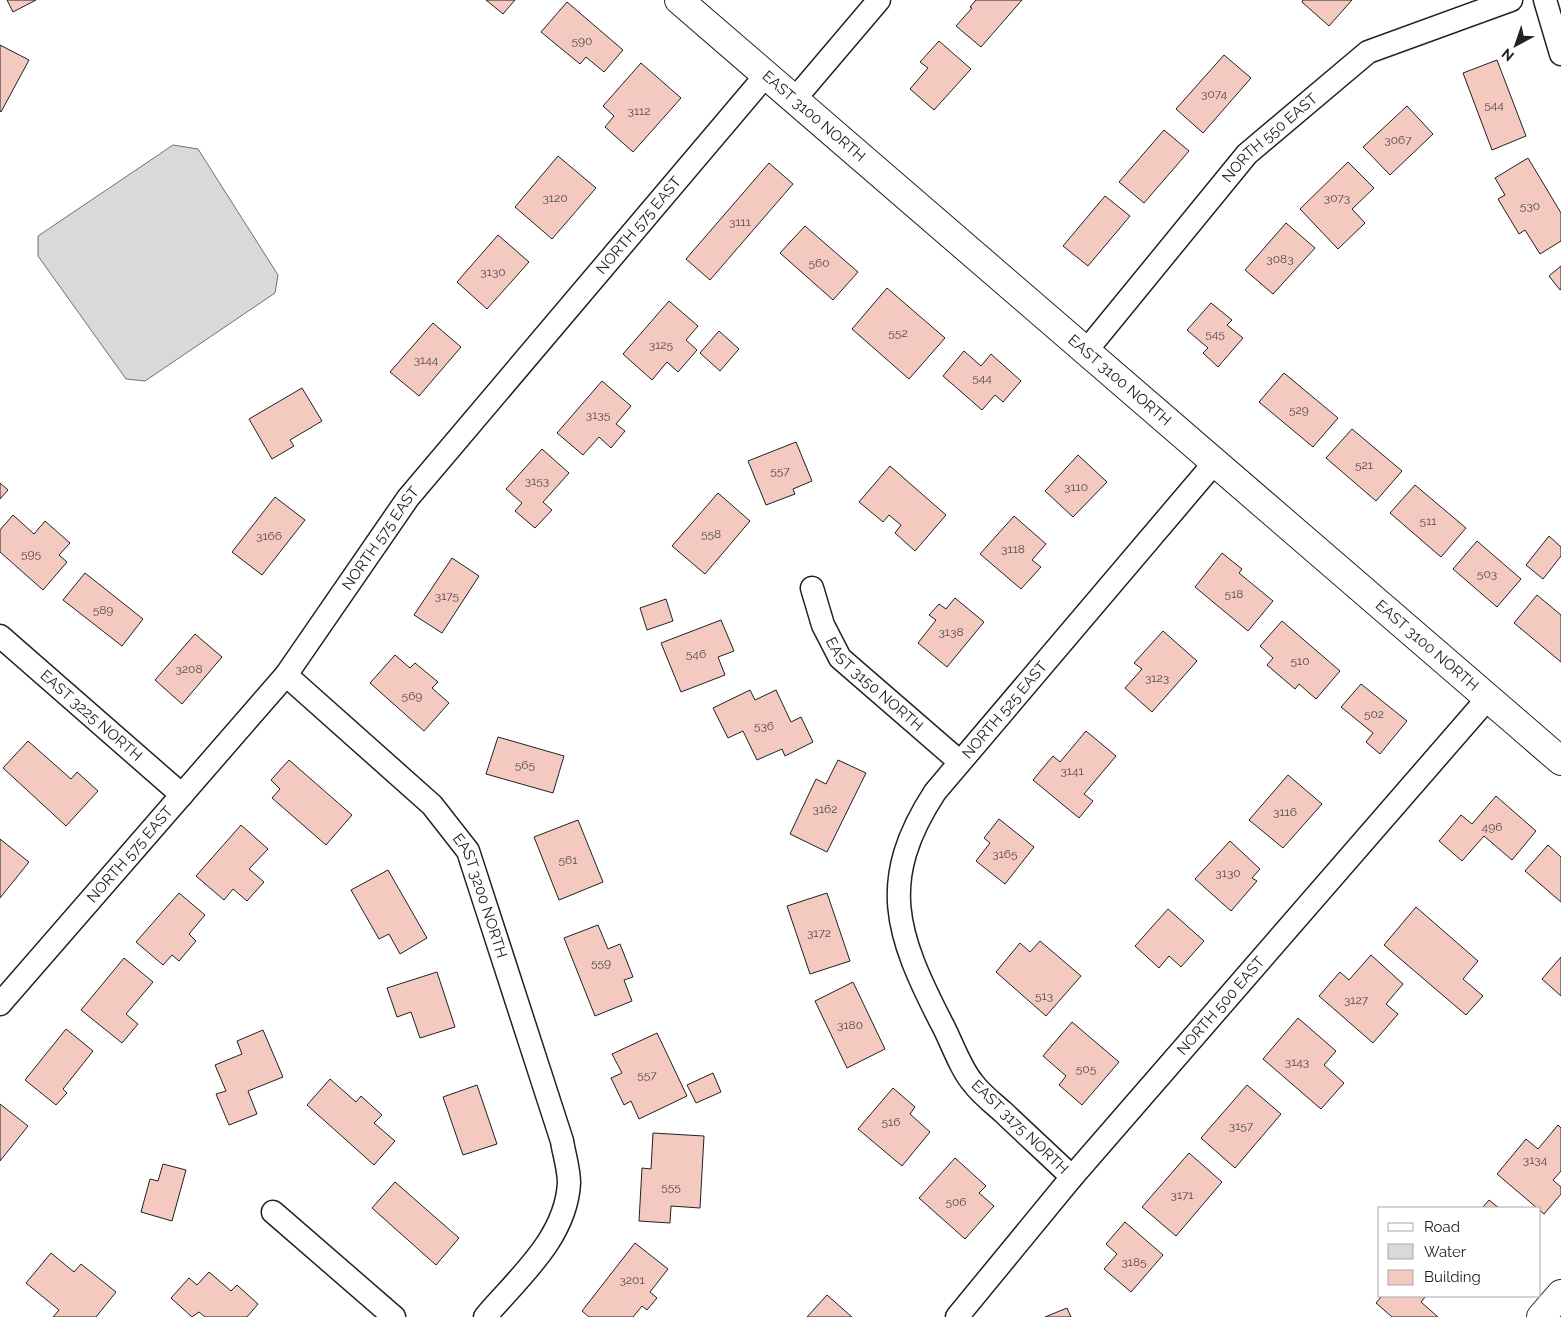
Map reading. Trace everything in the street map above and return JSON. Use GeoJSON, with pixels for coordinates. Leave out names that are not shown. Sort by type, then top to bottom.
{"type":"FeatureCollection","features":[{"type":"Feature","properties":{"kind":"main road","name":"EAST 3100 NORTH"},"geometry":{"type":"LineString","coordinates":[[679,0],[1561,761]]}},
{"type":"Feature","properties":{"kind":"main road"},"geometry":{"type":"LineString","coordinates":[[1541,1317],[1561,1294]]}},
{"type":"Feature","properties":{"kind":"street"},"geometry":{"type":"LineString","coordinates":[[794,100],[879,0]]}},
{"type":"Feature","properties":{"kind":"street","name":"NORTH 550 EAST"},"geometry":{"type":"LineString","coordinates":[[1086,351],[1247,154],[1368,52],[1511,0]]}},
{"type":"Feature","properties":{"kind":"street"},"geometry":{"type":"LineString","coordinates":[[1545,0],[1561,54]]}},
{"type":"Feature","properties":{"kind":"street","name":"NORTH 575 EAST"},"geometry":{"type":"LineString","coordinates":[[0,1004],[286,675],[408,498],[766,75]]}},
{"type":"Feature","properties":{"kind":"street","name":"NORTH 525 EAST"},"geometry":{"type":"LineString","coordinates":[[928,995],[904,934],[898,904],[899,876],[907,846],[918,818],[934,792],[1215,462]]}},
{"type":"Feature","properties":{"kind":"street","name":"EAST 3150 NORTH"},"geometry":{"type":"LineString","coordinates":[[812,588],[823,625],[840,658],[960,762]]}},
{"type":"Feature","properties":{"kind":"street","name":"EAST 3225 NORTH"},"geometry":{"type":"LineString","coordinates":[[0,636],[182,795]]}},
{"type":"Feature","properties":{"kind":"street","name":"EAST 3200 NORTH"},"geometry":{"type":"LineString","coordinates":[[286,675],[432,805],[468,851],[562,1141],[569,1180],[566,1203],[558,1227],[544,1249],[485,1317]]}},
{"type":"Feature","properties":{"kind":"street","name":"NORTH 500 EAST"},"geometry":{"type":"LineString","coordinates":[[957,1317],[1072,1177],[1488,698]]}},
{"type":"Feature","properties":{"kind":"street","name":"EAST 3175 NORTH"},"geometry":{"type":"LineString","coordinates":[[928,995],[972,1082],[1072,1177]]}},
{"type":"Feature","properties":{"kind":"street"},"geometry":{"type":"LineString","coordinates":[[273,1212],[394,1317]]}},
{"type":"Feature","properties":{"kind":"water"},"geometry":{"type":"Polygon","coordinates":[[[173,145],[198,149],[278,275],[275,293],[145,381],[126,379],[38,256],[38,236],[173,145]]]}},
{"type":"Feature","properties":{"kind":"building"},"geometry":{"type":"Polygon","coordinates":[[[7,0],[36,0],[13,12],[7,0]]]}},
{"type":"Feature","properties":{"kind":"building"},"geometry":{"type":"Polygon","coordinates":[[[486,0],[515,0],[503,14],[486,0]]]}},
{"type":"Feature","properties":{"kind":"building"},"geometry":{"type":"Polygon","coordinates":[[[976,0],[1022,0],[981,47],[956,26],[972,8],[970,7],[976,0]]]}},
{"type":"Feature","properties":{"kind":"building"},"geometry":{"type":"Polygon","coordinates":[[[1303,0],[1352,0],[1329,26],[1302,2],[1303,0]]]}},
{"type":"Feature","properties":{"kind":"building"},"geometry":{"type":"Polygon","coordinates":[[[567,2],[623,50],[604,72],[586,57],[580,64],[541,32],[567,2]]]}},
{"type":"Feature","properties":{"kind":"building"},"geometry":{"type":"Polygon","coordinates":[[[939,41],[971,69],[934,110],[910,89],[928,68],[920,62],[939,41]]]}},
{"type":"Feature","properties":{"kind":"building"},"geometry":{"type":"Polygon","coordinates":[[[0,45],[29,60],[1,112],[0,111],[0,45]]]}},
{"type":"Feature","properties":{"kind":"building"},"geometry":{"type":"Polygon","coordinates":[[[1224,55],[1251,78],[1203,133],[1176,109],[1224,55]]]}},
{"type":"Feature","properties":{"kind":"building"},"geometry":{"type":"Polygon","coordinates":[[[1497,60],[1526,136],[1492,150],[1463,73],[1497,60]]]}},
{"type":"Feature","properties":{"kind":"building"},"geometry":{"type":"Polygon","coordinates":[[[641,63],[681,98],[633,152],[605,127],[614,116],[603,106],[641,63]]]}},
{"type":"Feature","properties":{"kind":"building"},"geometry":{"type":"Polygon","coordinates":[[[1407,106],[1433,134],[1390,175],[1363,147],[1407,106]]]}},
{"type":"Feature","properties":{"kind":"building"},"geometry":{"type":"Polygon","coordinates":[[[1164,130],[1189,151],[1144,203],[1119,182],[1164,130]]]}},
{"type":"Feature","properties":{"kind":"building"},"geometry":{"type":"Polygon","coordinates":[[[558,156],[596,188],[552,239],[515,207],[558,156]]]}},
{"type":"Feature","properties":{"kind":"building"},"geometry":{"type":"Polygon","coordinates":[[[1528,158],[1561,213],[1561,241],[1540,254],[1525,230],[1519,234],[1498,199],[1505,195],[1495,178],[1528,158]]]}},
{"type":"Feature","properties":{"kind":"building"},"geometry":{"type":"Polygon","coordinates":[[[1348,162],[1374,188],[1352,209],[1365,223],[1338,249],[1300,209],[1348,162]]]}},
{"type":"Feature","properties":{"kind":"building"},"geometry":{"type":"Polygon","coordinates":[[[769,163],[793,184],[710,280],[686,259],[769,163]]]}},
{"type":"Feature","properties":{"kind":"building"},"geometry":{"type":"Polygon","coordinates":[[[1105,196],[1130,216],[1088,266],[1063,246],[1105,196]]]}},
{"type":"Feature","properties":{"kind":"building"},"geometry":{"type":"Polygon","coordinates":[[[1286,223],[1315,248],[1273,294],[1245,270],[1286,223]]]}},
{"type":"Feature","properties":{"kind":"building"},"geometry":{"type":"Polygon","coordinates":[[[805,226],[858,272],[833,300],[780,253],[805,226]]]}},
{"type":"Feature","properties":{"kind":"building"},"geometry":{"type":"Polygon","coordinates":[[[498,235],[529,262],[487,309],[457,282],[498,235]]]}},
{"type":"Feature","properties":{"kind":"building"},"geometry":{"type":"Polygon","coordinates":[[[1561,266],[1561,289],[1560,290],[1549,276],[1561,266]]]}},
{"type":"Feature","properties":{"kind":"building"},"geometry":{"type":"Polygon","coordinates":[[[887,288],[945,338],[909,379],[852,329],[887,288]]]}},
{"type":"Feature","properties":{"kind":"building"},"geometry":{"type":"Polygon","coordinates":[[[669,301],[698,326],[686,340],[697,350],[678,372],[667,362],[652,380],[623,354],[669,301]]]}},
{"type":"Feature","properties":{"kind":"building"},"geometry":{"type":"Polygon","coordinates":[[[1211,303],[1232,320],[1227,325],[1243,338],[1218,367],[1203,353],[1208,348],[1187,330],[1211,303]]]}},
{"type":"Feature","properties":{"kind":"building"},"geometry":{"type":"Polygon","coordinates":[[[433,323],[461,347],[419,396],[390,372],[433,323]]]}},
{"type":"Feature","properties":{"kind":"building"},"geometry":{"type":"Polygon","coordinates":[[[719,331],[739,349],[720,371],[700,353],[719,331]]]}},
{"type":"Feature","properties":{"kind":"building"},"geometry":{"type":"Polygon","coordinates":[[[964,351],[981,366],[991,354],[1021,381],[1003,402],[995,395],[982,410],[943,376],[964,351]]]}},
{"type":"Feature","properties":{"kind":"building"},"geometry":{"type":"Polygon","coordinates":[[[1284,373],[1338,418],[1313,447],[1259,402],[1284,373]]]}},
{"type":"Feature","properties":{"kind":"building"},"geometry":{"type":"Polygon","coordinates":[[[602,381],[631,406],[616,424],[625,431],[611,448],[599,437],[583,455],[557,433],[602,381]]]}},
{"type":"Feature","properties":{"kind":"building"},"geometry":{"type":"Polygon","coordinates":[[[302,388],[322,421],[290,440],[294,446],[272,459],[249,419],[302,388]]]}},
{"type":"Feature","properties":{"kind":"building"},"geometry":{"type":"Polygon","coordinates":[[[1352,429],[1402,471],[1376,501],[1326,458],[1352,429]]]}},
{"type":"Feature","properties":{"kind":"building"},"geometry":{"type":"Polygon","coordinates":[[[796,442],[812,481],[793,489],[795,494],[766,505],[748,461],[796,442]]]}},
{"type":"Feature","properties":{"kind":"building"},"geometry":{"type":"Polygon","coordinates":[[[542,449],[569,473],[543,502],[552,510],[535,528],[515,511],[522,503],[506,489],[542,449]]]}},
{"type":"Feature","properties":{"kind":"building"},"geometry":{"type":"Polygon","coordinates":[[[1078,455],[1107,482],[1073,517],[1045,491],[1078,455]]]}},
{"type":"Feature","properties":{"kind":"building"},"geometry":{"type":"Polygon","coordinates":[[[890,466],[946,515],[915,551],[895,533],[901,525],[889,515],[883,522],[859,502],[890,466]]]}},
{"type":"Feature","properties":{"kind":"building"},"geometry":{"type":"Polygon","coordinates":[[[0,483],[8,490],[0,499],[0,483]]]}},
{"type":"Feature","properties":{"kind":"building"},"geometry":{"type":"Polygon","coordinates":[[[1415,485],[1466,528],[1441,557],[1390,513],[1415,485]]]}},
{"type":"Feature","properties":{"kind":"building"},"geometry":{"type":"Polygon","coordinates":[[[718,493],[750,521],[705,574],[672,546],[718,493]]]}},
{"type":"Feature","properties":{"kind":"building"},"geometry":{"type":"Polygon","coordinates":[[[275,497],[305,520],[262,575],[232,552],[275,497]]]}},
{"type":"Feature","properties":{"kind":"building"},"geometry":{"type":"Polygon","coordinates":[[[13,515],[34,534],[45,521],[70,543],[59,555],[67,562],[43,590],[0,552],[0,530],[13,515]]]}},
{"type":"Feature","properties":{"kind":"building"},"geometry":{"type":"Polygon","coordinates":[[[1014,516],[1046,544],[1032,560],[1041,567],[1021,589],[980,554],[1014,516]]]}},
{"type":"Feature","properties":{"kind":"building"},"geometry":{"type":"Polygon","coordinates":[[[1549,536],[1561,547],[1561,556],[1543,579],[1526,565],[1549,536]]]}},
{"type":"Feature","properties":{"kind":"building"},"geometry":{"type":"Polygon","coordinates":[[[1477,541],[1521,579],[1497,607],[1453,569],[1477,541]]]}},
{"type":"Feature","properties":{"kind":"building"},"geometry":{"type":"Polygon","coordinates":[[[1222,553],[1242,569],[1239,573],[1273,601],[1248,631],[1195,587],[1222,553]]]}},
{"type":"Feature","properties":{"kind":"building"},"geometry":{"type":"Polygon","coordinates":[[[452,558],[479,576],[442,633],[414,615],[452,558]]]}},
{"type":"Feature","properties":{"kind":"building"},"geometry":{"type":"Polygon","coordinates":[[[85,573],[143,619],[122,646],[63,600],[85,573]]]}},
{"type":"Feature","properties":{"kind":"building"},"geometry":{"type":"Polygon","coordinates":[[[1537,595],[1561,615],[1561,662],[1514,623],[1537,595]]]}},
{"type":"Feature","properties":{"kind":"building"},"geometry":{"type":"Polygon","coordinates":[[[955,598],[984,622],[947,667],[918,643],[936,620],[929,615],[939,604],[946,609],[955,598]]]}},
{"type":"Feature","properties":{"kind":"building"},"geometry":{"type":"Polygon","coordinates":[[[666,599],[673,621],[647,630],[640,608],[666,599]]]}},
{"type":"Feature","properties":{"kind":"building"},"geometry":{"type":"Polygon","coordinates":[[[721,620],[734,651],[718,657],[725,675],[681,692],[661,643],[721,620]]]}},
{"type":"Feature","properties":{"kind":"building"},"geometry":{"type":"Polygon","coordinates":[[[1282,621],[1340,671],[1316,699],[1299,684],[1295,689],[1267,665],[1273,658],[1260,646],[1282,621]]]}},
{"type":"Feature","properties":{"kind":"building"},"geometry":{"type":"Polygon","coordinates":[[[1163,631],[1197,661],[1152,712],[1125,688],[1142,669],[1134,663],[1163,631]]]}},
{"type":"Feature","properties":{"kind":"building"},"geometry":{"type":"Polygon","coordinates":[[[195,634],[222,657],[182,704],[155,680],[195,634]]]}},
{"type":"Feature","properties":{"kind":"building"},"geometry":{"type":"Polygon","coordinates":[[[395,655],[410,668],[415,663],[438,682],[432,688],[449,703],[424,731],[370,683],[395,655]]]}},
{"type":"Feature","properties":{"kind":"building"},"geometry":{"type":"Polygon","coordinates":[[[1361,684],[1407,721],[1380,754],[1366,742],[1373,733],[1341,707],[1361,684]]]}},
{"type":"Feature","properties":{"kind":"building"},"geometry":{"type":"Polygon","coordinates":[[[750,690],[755,700],[776,690],[791,722],[801,717],[813,742],[785,756],[782,749],[757,760],[743,731],[728,738],[713,708],[750,690]]]}},
{"type":"Feature","properties":{"kind":"building"},"geometry":{"type":"Polygon","coordinates":[[[1086,731],[1116,756],[1084,794],[1093,801],[1079,818],[1033,780],[1053,756],[1060,762],[1086,731]]]}},
{"type":"Feature","properties":{"kind":"building"},"geometry":{"type":"Polygon","coordinates":[[[498,737],[564,756],[553,793],[486,774],[498,737]]]}},
{"type":"Feature","properties":{"kind":"building"},"geometry":{"type":"Polygon","coordinates":[[[28,741],[71,779],[77,772],[98,791],[66,826],[3,768],[28,741]]]}},
{"type":"Feature","properties":{"kind":"building"},"geometry":{"type":"Polygon","coordinates":[[[289,760],[352,815],[326,845],[272,798],[280,789],[271,780],[289,760]]]}},
{"type":"Feature","properties":{"kind":"building"},"geometry":{"type":"Polygon","coordinates":[[[838,760],[866,773],[827,852],[790,834],[816,779],[826,784],[838,760]]]}},
{"type":"Feature","properties":{"kind":"building"},"geometry":{"type":"Polygon","coordinates":[[[1288,775],[1322,804],[1283,848],[1249,820],[1288,775]]]}},
{"type":"Feature","properties":{"kind":"building"},"geometry":{"type":"Polygon","coordinates":[[[1496,796],[1536,831],[1512,860],[1484,836],[1462,861],[1439,841],[1461,815],[1472,824],[1496,796]]]}},
{"type":"Feature","properties":{"kind":"building"},"geometry":{"type":"Polygon","coordinates":[[[999,819],[1034,847],[1005,884],[976,861],[990,843],[984,838],[999,819]]]}},
{"type":"Feature","properties":{"kind":"building"},"geometry":{"type":"Polygon","coordinates":[[[578,820],[603,882],[559,900],[534,837],[578,820]]]}},
{"type":"Feature","properties":{"kind":"building"},"geometry":{"type":"Polygon","coordinates":[[[241,825],[268,849],[249,869],[264,882],[247,901],[233,889],[224,900],[196,876],[241,825]]]}},
{"type":"Feature","properties":{"kind":"building"},"geometry":{"type":"Polygon","coordinates":[[[0,839],[29,862],[0,898],[0,839]]]}},
{"type":"Feature","properties":{"kind":"building"},"geometry":{"type":"Polygon","coordinates":[[[1230,841],[1260,869],[1252,878],[1257,881],[1231,911],[1195,879],[1230,841]]]}},
{"type":"Feature","properties":{"kind":"building"},"geometry":{"type":"Polygon","coordinates":[[[1548,845],[1561,857],[1561,902],[1525,871],[1548,845]]]}},
{"type":"Feature","properties":{"kind":"building"},"geometry":{"type":"Polygon","coordinates":[[[388,870],[427,938],[400,954],[389,934],[379,939],[351,890],[388,870]]]}},
{"type":"Feature","properties":{"kind":"building"},"geometry":{"type":"Polygon","coordinates":[[[179,893],[205,915],[189,934],[196,941],[179,961],[172,955],[163,965],[136,942],[179,893]]]}},
{"type":"Feature","properties":{"kind":"building"},"geometry":{"type":"Polygon","coordinates":[[[827,893],[850,961],[810,974],[787,906],[827,893]]]}},
{"type":"Feature","properties":{"kind":"building"},"geometry":{"type":"Polygon","coordinates":[[[1416,907],[1478,961],[1463,979],[1483,996],[1466,1015],[1384,945],[1416,907]]]}},
{"type":"Feature","properties":{"kind":"building"},"geometry":{"type":"Polygon","coordinates":[[[1168,909],[1204,941],[1181,967],[1169,956],[1159,968],[1135,946],[1168,909]]]}},
{"type":"Feature","properties":{"kind":"building"},"geometry":{"type":"Polygon","coordinates":[[[598,925],[608,949],[620,944],[633,977],[624,980],[632,1001],[595,1016],[564,938],[598,925]]]}},
{"type":"Feature","properties":{"kind":"building"},"geometry":{"type":"Polygon","coordinates":[[[1040,941],[1081,976],[1046,1016],[996,972],[1020,943],[1030,952],[1040,941]]]}},
{"type":"Feature","properties":{"kind":"building"},"geometry":{"type":"Polygon","coordinates":[[[1371,955],[1403,984],[1386,1004],[1398,1014],[1373,1043],[1319,996],[1340,972],[1349,980],[1371,955]]]}},
{"type":"Feature","properties":{"kind":"building"},"geometry":{"type":"Polygon","coordinates":[[[1561,957],[1561,996],[1542,979],[1561,957]]]}},
{"type":"Feature","properties":{"kind":"building"},"geometry":{"type":"Polygon","coordinates":[[[124,958],[153,982],[126,1014],[138,1024],[122,1043],[81,1010],[124,958]]]}},
{"type":"Feature","properties":{"kind":"building"},"geometry":{"type":"Polygon","coordinates":[[[437,972],[455,1027],[420,1038],[411,1012],[397,1017],[387,988],[437,972]]]}},
{"type":"Feature","properties":{"kind":"building"},"geometry":{"type":"Polygon","coordinates":[[[853,982],[885,1049],[847,1068],[815,1001],[853,982]]]}},
{"type":"Feature","properties":{"kind":"building"},"geometry":{"type":"Polygon","coordinates":[[[1298,1018],[1336,1051],[1324,1065],[1344,1083],[1321,1109],[1263,1059],[1298,1018]]]}},
{"type":"Feature","properties":{"kind":"building"},"geometry":{"type":"Polygon","coordinates":[[[1072,1022],[1119,1062],[1082,1105],[1059,1085],[1066,1076],[1043,1056],[1072,1022]]]}},
{"type":"Feature","properties":{"kind":"building"},"geometry":{"type":"Polygon","coordinates":[[[66,1029],[93,1051],[63,1089],[67,1093],[56,1105],[25,1080],[66,1029]]]}},
{"type":"Feature","properties":{"kind":"building"},"geometry":{"type":"Polygon","coordinates":[[[263,1030],[283,1077],[248,1091],[257,1114],[229,1125],[216,1094],[226,1091],[215,1065],[242,1054],[237,1041],[263,1030]]]}},
{"type":"Feature","properties":{"kind":"building"},"geometry":{"type":"Polygon","coordinates":[[[657,1033],[687,1096],[639,1119],[631,1101],[624,1105],[611,1078],[622,1073],[612,1054],[657,1033]]]}},
{"type":"Feature","properties":{"kind":"building"},"geometry":{"type":"Polygon","coordinates":[[[713,1073],[721,1092],[696,1103],[687,1085],[713,1073]]]}},
{"type":"Feature","properties":{"kind":"building"},"geometry":{"type":"Polygon","coordinates":[[[330,1079],[356,1102],[361,1096],[382,1115],[374,1123],[395,1141],[374,1165],[307,1105],[330,1079]]]}},
{"type":"Feature","properties":{"kind":"building"},"geometry":{"type":"Polygon","coordinates":[[[477,1085],[497,1144],[463,1155],[443,1097],[477,1085]]]}},
{"type":"Feature","properties":{"kind":"building"},"geometry":{"type":"Polygon","coordinates":[[[1247,1085],[1281,1114],[1235,1168],[1201,1138],[1247,1085]]]}},
{"type":"Feature","properties":{"kind":"building"},"geometry":{"type":"Polygon","coordinates":[[[893,1088],[915,1107],[910,1114],[930,1132],[902,1166],[858,1129],[893,1088]]]}},
{"type":"Feature","properties":{"kind":"building"},"geometry":{"type":"Polygon","coordinates":[[[0,1104],[28,1126],[0,1161],[0,1104]]]}},
{"type":"Feature","properties":{"kind":"building"},"geometry":{"type":"Polygon","coordinates":[[[1558,1125],[1561,1128],[1561,1171],[1553,1180],[1561,1187],[1561,1194],[1544,1214],[1541,1211],[1541,1207],[1536,1207],[1497,1174],[1526,1139],[1538,1149],[1558,1125]]]}},
{"type":"Feature","properties":{"kind":"building"},"geometry":{"type":"Polygon","coordinates":[[[653,1133],[704,1136],[700,1208],[671,1206],[670,1223],[639,1221],[642,1168],[651,1169],[653,1133]]]}},
{"type":"Feature","properties":{"kind":"building"},"geometry":{"type":"Polygon","coordinates":[[[1189,1153],[1222,1182],[1176,1236],[1142,1207],[1189,1153]]]}},
{"type":"Feature","properties":{"kind":"building"},"geometry":{"type":"Polygon","coordinates":[[[955,1158],[986,1186],[979,1193],[994,1206],[965,1239],[919,1198],[955,1158]]]}},
{"type":"Feature","properties":{"kind":"building"},"geometry":{"type":"Polygon","coordinates":[[[163,1164],[186,1170],[172,1221],[141,1212],[150,1179],[158,1181],[163,1164]]]}},
{"type":"Feature","properties":{"kind":"building"},"geometry":{"type":"Polygon","coordinates":[[[395,1182],[459,1238],[436,1265],[372,1208],[395,1182]]]}},
{"type":"Feature","properties":{"kind":"building"},"geometry":{"type":"Polygon","coordinates":[[[1489,1200],[1498,1207],[1483,1207],[1489,1200]]]}},
{"type":"Feature","properties":{"kind":"building"},"geometry":{"type":"Polygon","coordinates":[[[1125,1222],[1163,1255],[1131,1292],[1104,1269],[1117,1254],[1106,1244],[1125,1222]]]}},
{"type":"Feature","properties":{"kind":"building"},"geometry":{"type":"Polygon","coordinates":[[[635,1243],[668,1269],[650,1292],[657,1298],[647,1310],[642,1306],[633,1317],[589,1317],[582,1311],[635,1243]]]}},
{"type":"Feature","properties":{"kind":"building"},"geometry":{"type":"Polygon","coordinates":[[[51,1253],[74,1272],[81,1264],[116,1292],[96,1317],[53,1317],[59,1310],[26,1283],[51,1253]]]}},
{"type":"Feature","properties":{"kind":"building"},"geometry":{"type":"Polygon","coordinates":[[[209,1272],[231,1291],[237,1285],[258,1304],[247,1317],[205,1317],[199,1312],[192,1317],[171,1298],[189,1278],[197,1285],[209,1272]]]}},
{"type":"Feature","properties":{"kind":"building"},"geometry":{"type":"Polygon","coordinates":[[[827,1295],[852,1317],[807,1317],[827,1295]]]}},
{"type":"Feature","properties":{"kind":"building"},"geometry":{"type":"Polygon","coordinates":[[[1381,1297],[1425,1297],[1421,1302],[1438,1317],[1392,1317],[1376,1303],[1381,1297]]]}},
{"type":"Feature","properties":{"kind":"building"},"geometry":{"type":"Polygon","coordinates":[[[1067,1308],[1071,1317],[1045,1317],[1067,1308]]]}}]}
